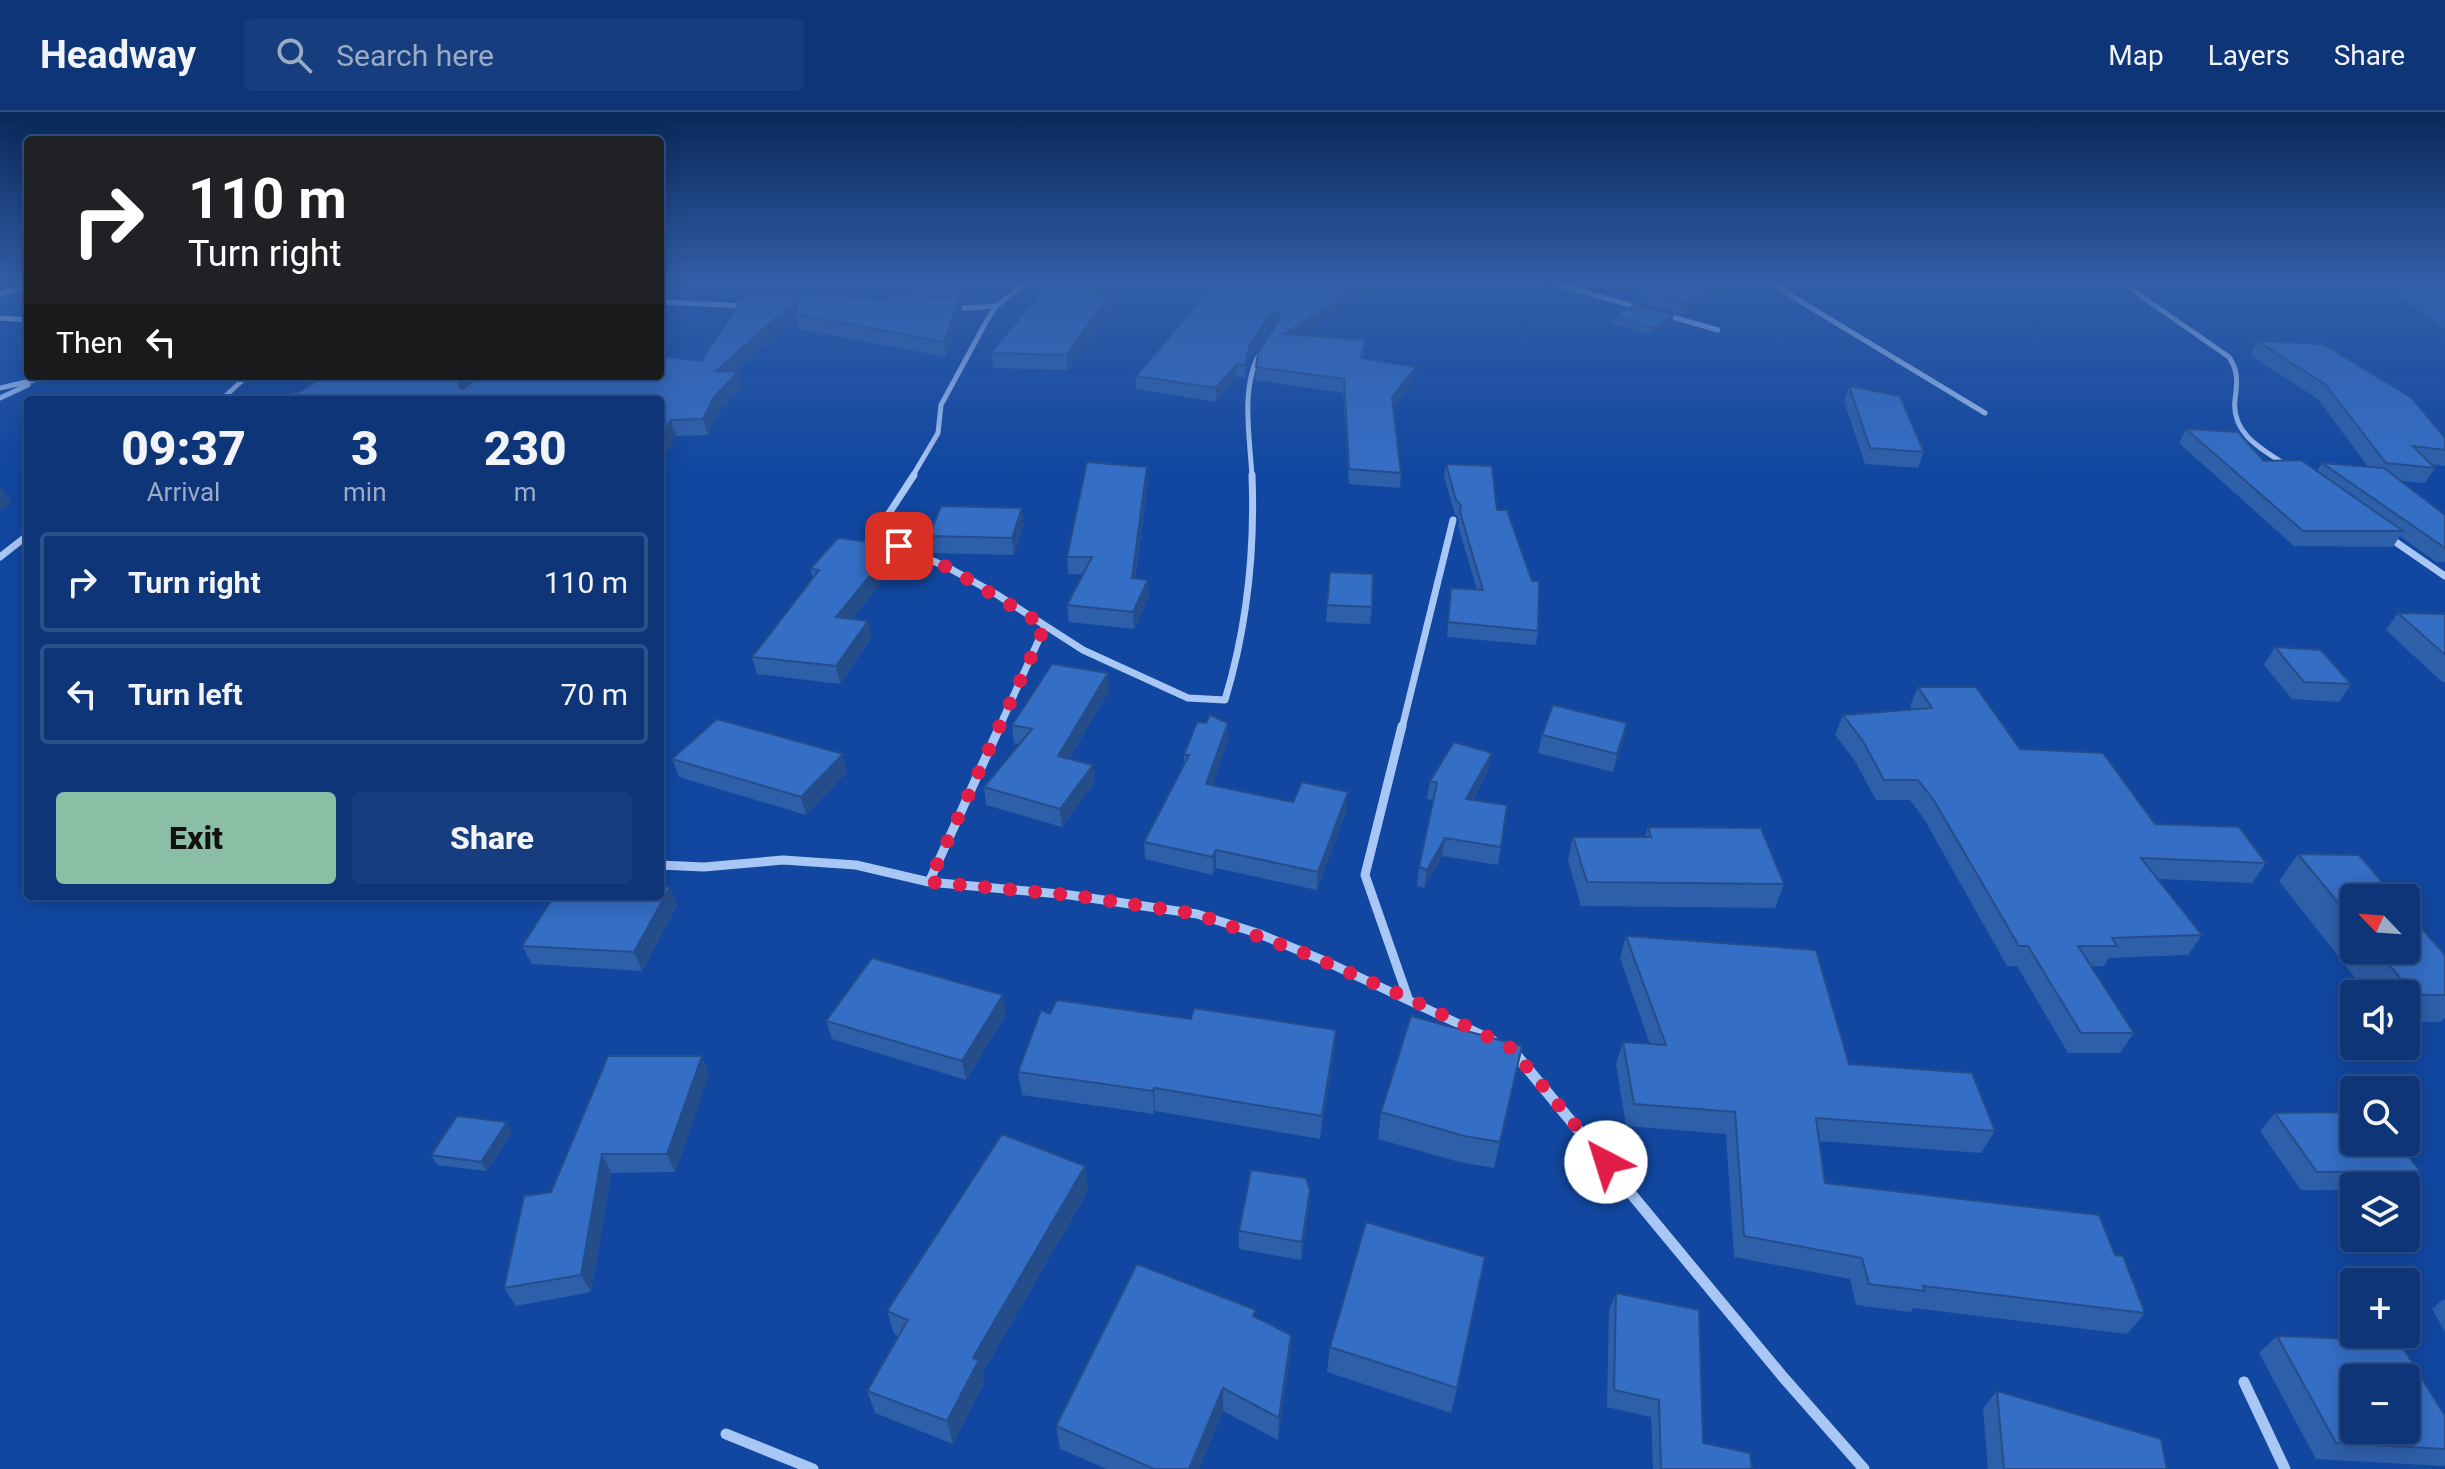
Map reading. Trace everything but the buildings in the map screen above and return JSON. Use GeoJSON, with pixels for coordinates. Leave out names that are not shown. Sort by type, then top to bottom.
{"type":"FeatureCollection","features":[{"type":"Feature","properties":{"kind":"street"},"geometry":{"type":"LineString","coordinates":[[974,345],[941,405],[938,433],[931,448],[882,524],[899,546],[949,568],[1083,650],[1188,698],[1225,700],[1240,650],[1254,523],[1248,390],[1253,363],[1265,345]]}},
{"type":"Feature","properties":{"kind":"street"},"geometry":{"type":"LineString","coordinates":[[1873,345],[1985,413]]}},
{"type":"Feature","properties":{"kind":"street"},"geometry":{"type":"LineString","coordinates":[[2212,345],[2229,357],[2239,374],[2236,418],[2242,428],[2295,472]]}},
{"type":"Feature","properties":{"kind":"street"},"geometry":{"type":"LineString","coordinates":[[0,388],[33,380]]}},
{"type":"Feature","properties":{"kind":"street"},"geometry":{"type":"LineString","coordinates":[[0,398],[40,380]]}},
{"type":"Feature","properties":{"kind":"street"},"geometry":{"type":"LineString","coordinates":[[225,396],[243,380]]}},
{"type":"Feature","properties":{"kind":"street"},"geometry":{"type":"LineString","coordinates":[[294,396],[310,390]]}},
{"type":"Feature","properties":{"kind":"street"},"geometry":{"type":"LineString","coordinates":[[1408,998],[1365,875],[1453,520]]}},
{"type":"Feature","properties":{"kind":"street"},"geometry":{"type":"LineString","coordinates":[[2383,532],[2445,576]]}},
{"type":"Feature","properties":{"kind":"street"},"geometry":{"type":"LineString","coordinates":[[0,557],[24,538]]}},
{"type":"Feature","properties":{"kind":"street"},"geometry":{"type":"LineString","coordinates":[[929,882],[1045,626]]}},
{"type":"Feature","properties":{"kind":"street"},"geometry":{"type":"LineString","coordinates":[[664,865],[704,867],[783,860],[856,865],[929,882],[1070,895],[1197,914],[1257,933],[1408,998],[1511,1048],[1783,1377],[1864,1469]]}},
{"type":"Feature","properties":{"kind":"street"},"geometry":{"type":"LineString","coordinates":[[2244,1382],[2285,1469]]}},
{"type":"Feature","properties":{"kind":"street"},"geometry":{"type":"LineString","coordinates":[[726,1434],[813,1469]]}},
{"type":"Feature","properties":{"kind":"route"},"geometry":{"type":"LineString","coordinates":[[899,546],[949,568],[1045,626],[929,882],[1129,903],[1197,914],[1257,933],[1408,998],[1511,1048],[1606,1162]]}}]}
